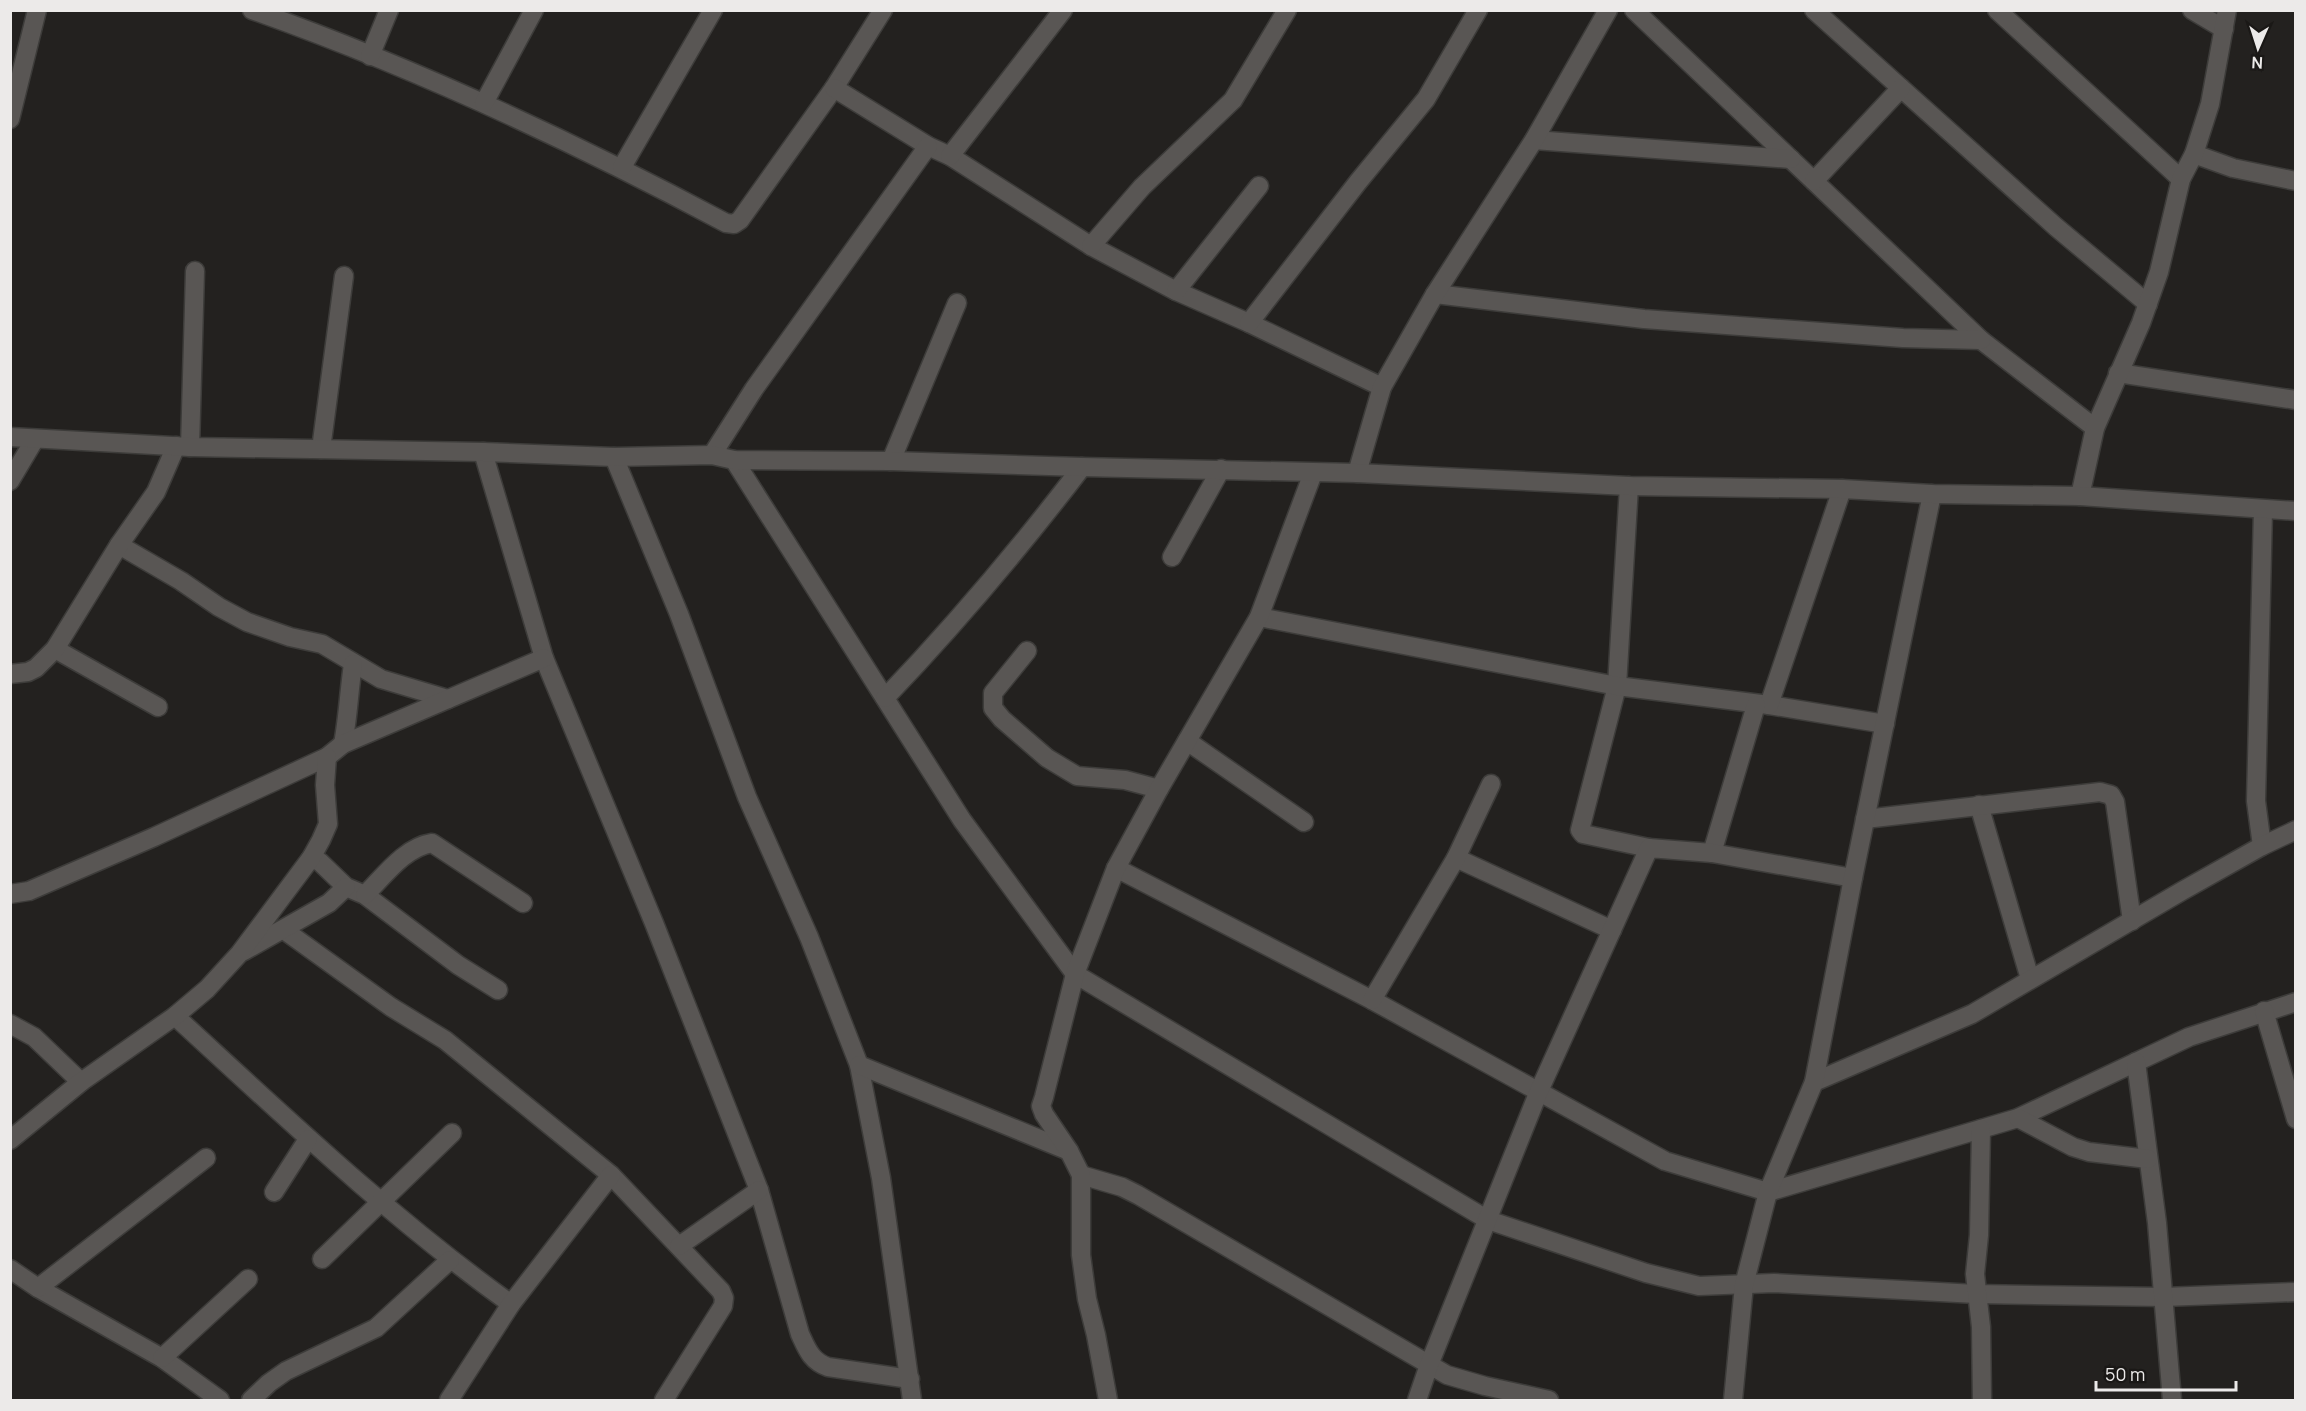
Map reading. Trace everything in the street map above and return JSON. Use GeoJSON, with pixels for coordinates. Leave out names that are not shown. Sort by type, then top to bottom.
{"type":"FeatureCollection","features":[{"type":"Feature","properties":{"kind":"street"},"geometry":{"type":"LineString","coordinates":[[11,116],[37,10]]}},
{"type":"Feature","properties":{"kind":"street"},"geometry":{"type":"LineString","coordinates":[[252,10],[291,17],[370,56],[484,103],[622,167],[726,223],[734,224],[740,220],[834,88],[883,10]]}},
{"type":"Feature","properties":{"kind":"street"},"geometry":{"type":"LineString","coordinates":[[370,56],[389,10]]}},
{"type":"Feature","properties":{"kind":"street"},"geometry":{"type":"LineString","coordinates":[[484,103],[534,10]]}},
{"type":"Feature","properties":{"kind":"street"},"geometry":{"type":"LineString","coordinates":[[622,167],[713,10]]}},
{"type":"Feature","properties":{"kind":"street"},"geometry":{"type":"LineString","coordinates":[[950,156],[1064,10]]}},
{"type":"Feature","properties":{"kind":"street"},"geometry":{"type":"LineString","coordinates":[[1091,246],[1142,187],[1233,100],[1287,10]]}},
{"type":"Feature","properties":{"kind":"street"},"geometry":{"type":"LineString","coordinates":[[1249,323],[1358,182],[1426,99],[1478,10]]}},
{"type":"Feature","properties":{"kind":"street"},"geometry":{"type":"LineString","coordinates":[[1357,473],[1382,387],[1436,294],[1534,140],[1608,10]]}},
{"type":"Feature","properties":{"kind":"street"},"geometry":{"type":"LineString","coordinates":[[1814,10],[2056,227],[2148,304]]}},
{"type":"Feature","properties":{"kind":"street"},"geometry":{"type":"LineString","coordinates":[[1997,10],[2181,179]]}},
{"type":"Feature","properties":{"kind":"street"},"geometry":{"type":"LineString","coordinates":[[2192,10],[2224,29]]}},
{"type":"Feature","properties":{"kind":"street"},"geometry":{"type":"LineString","coordinates":[[2080,496],[2094,428],[2148,304],[2181,179],[2194,154],[2210,104],[2227,10]]}},
{"type":"Feature","properties":{"kind":"street"},"geometry":{"type":"LineString","coordinates":[[1637,12],[1981,340],[2094,428]]}},
{"type":"Feature","properties":{"kind":"street"},"geometry":{"type":"LineString","coordinates":[[834,88],[928,146],[950,156],[1091,246],[1176,291],[1249,323],[1382,387]]}},
{"type":"Feature","properties":{"kind":"street"},"geometry":{"type":"LineString","coordinates":[[1814,181],[1901,88]]}},
{"type":"Feature","properties":{"kind":"street"},"geometry":{"type":"LineString","coordinates":[[1534,140],[1791,159]]}},
{"type":"Feature","properties":{"kind":"street"},"geometry":{"type":"LineString","coordinates":[[712,454],[754,388],[928,146]]}},
{"type":"Feature","properties":{"kind":"street"},"geometry":{"type":"LineString","coordinates":[[2194,154],[2233,168],[2295,181]]}},
{"type":"Feature","properties":{"kind":"street"},"geometry":{"type":"LineString","coordinates":[[1176,291],[1258,186]]}},
{"type":"Feature","properties":{"kind":"street"},"geometry":{"type":"LineString","coordinates":[[10,674],[28,672],[36,668],[55,649],[183,447],[195,271]]}},
{"type":"Feature","properties":{"kind":"street"},"geometry":{"type":"LineString","coordinates":[[321,448],[344,276]]}},
{"type":"Feature","properties":{"kind":"street"},"geometry":{"type":"LineString","coordinates":[[1436,294],[1644,319],[1903,338],[1981,340]]}},
{"type":"Feature","properties":{"kind":"street"},"geometry":{"type":"LineString","coordinates":[[891,461],[957,303]]}},
{"type":"Feature","properties":{"kind":"street"},"geometry":{"type":"LineString","coordinates":[[2118,373],[2295,400]]}},
{"type":"Feature","properties":{"kind":"street"},"geometry":{"type":"LineString","coordinates":[[10,437],[183,447],[321,448],[614,457],[712,454],[734,460],[891,461],[1221,469],[1629,486],[2080,496],[2295,512]]}},
{"type":"Feature","properties":{"kind":"street"},"geometry":{"type":"LineString","coordinates":[[10,481],[35,439]]}},
{"type":"Feature","properties":{"kind":"street"},"geometry":{"type":"LineString","coordinates":[[483,452],[544,658],[654,923],[759,1190],[800,1334],[809,1355],[817,1364],[828,1367],[910,1379]]}},
{"type":"Feature","properties":{"kind":"street"},"geometry":{"type":"LineString","coordinates":[[614,457],[679,614],[747,797],[809,936],[859,1065],[880,1178],[912,1401]]}},
{"type":"Feature","properties":{"kind":"street"},"geometry":{"type":"LineString","coordinates":[[734,460],[962,820],[1075,974],[1488,1220],[1646,1273],[1699,1286],[1774,1283],[1976,1294],[2164,1297],[2295,1292]]}},
{"type":"Feature","properties":{"kind":"street"},"geometry":{"type":"LineString","coordinates":[[885,698],[938,643],[985,589],[1082,467]]}},
{"type":"Feature","properties":{"kind":"street"},"geometry":{"type":"LineString","coordinates":[[1172,557],[1221,469]]}},
{"type":"Feature","properties":{"kind":"street"},"geometry":{"type":"LineString","coordinates":[[1108,1401],[1087,1299],[1081,1255],[1081,1176],[1069,1151],[1041,1106],[1075,974],[1116,868],[1259,617],[1313,473]]}},
{"type":"Feature","properties":{"kind":"street"},"geometry":{"type":"LineString","coordinates":[[1629,486],[1617,686],[1580,830],[1583,834],[1649,848],[1712,853],[1853,878]]}},
{"type":"Feature","properties":{"kind":"street"},"geometry":{"type":"LineString","coordinates":[[1712,853],[1762,705],[1842,489]]}},
{"type":"Feature","properties":{"kind":"street"},"geometry":{"type":"LineString","coordinates":[[1733,1401],[1744,1286],[1768,1192],[1814,1082],[1853,878],[1932,494]]}},
{"type":"Feature","properties":{"kind":"street"},"geometry":{"type":"LineString","coordinates":[[2262,846],[2256,801],[2263,510]]}},
{"type":"Feature","properties":{"kind":"street"},"geometry":{"type":"LineString","coordinates":[[119,545],[247,622],[290,637],[322,644],[381,680],[448,699]]}},
{"type":"Feature","properties":{"kind":"street"},"geometry":{"type":"LineString","coordinates":[[1259,617],[1617,686],[1885,724]]}},
{"type":"Feature","properties":{"kind":"street"},"geometry":{"type":"LineString","coordinates":[[55,649],[158,707]]}},
{"type":"Feature","properties":{"kind":"street"},"geometry":{"type":"LineString","coordinates":[[1027,651],[993,693],[993,708],[1002,719],[1047,758],[1077,776],[1125,780],[1159,789]]}},
{"type":"Feature","properties":{"kind":"street"},"geometry":{"type":"LineString","coordinates":[[10,894],[29,891],[154,837],[327,757],[343,744],[544,658]]}},
{"type":"Feature","properties":{"kind":"street"},"geometry":{"type":"LineString","coordinates":[[343,744],[348,718],[348,691],[352,664]]}},
{"type":"Feature","properties":{"kind":"street"},"geometry":{"type":"LineString","coordinates":[[1187,741],[1304,822]]}},
{"type":"Feature","properties":{"kind":"street"},"geometry":{"type":"LineString","coordinates":[[10,1140],[81,1082],[175,1016],[207,989],[240,953],[311,858],[328,824],[325,785],[327,757]]}},
{"type":"Feature","properties":{"kind":"street"},"geometry":{"type":"LineString","coordinates":[[1372,1000],[1456,858],[1491,784]]}},
{"type":"Feature","properties":{"kind":"street"},"geometry":{"type":"LineString","coordinates":[[1865,819],[2100,792],[2110,795],[2115,802],[2132,921]]}},
{"type":"Feature","properties":{"kind":"street"},"geometry":{"type":"LineString","coordinates":[[1979,805],[2030,979]]}},
{"type":"Feature","properties":{"kind":"street"},"geometry":{"type":"LineString","coordinates":[[1814,1082],[1972,1014],[2262,846],[2295,830]]}},
{"type":"Feature","properties":{"kind":"street"},"geometry":{"type":"LineString","coordinates":[[365,895],[410,851],[423,844],[432,843],[523,903]]}},
{"type":"Feature","properties":{"kind":"street"},"geometry":{"type":"LineString","coordinates":[[1417,1401],[1429,1365],[1539,1091],[1649,848]]}},
{"type":"Feature","properties":{"kind":"street"},"geometry":{"type":"LineString","coordinates":[[311,858],[320,862],[346,887],[365,895],[458,965],[498,990]]}},
{"type":"Feature","properties":{"kind":"street"},"geometry":{"type":"LineString","coordinates":[[1456,858],[1612,930]]}},
{"type":"Feature","properties":{"kind":"street"},"geometry":{"type":"LineString","coordinates":[[1116,868],[1372,1000],[1665,1161],[1768,1192],[2018,1118],[2189,1037],[2295,1002]]}},
{"type":"Feature","properties":{"kind":"street"},"geometry":{"type":"LineString","coordinates":[[240,953],[329,903],[346,887]]}},
{"type":"Feature","properties":{"kind":"street"},"geometry":{"type":"LineString","coordinates":[[284,930],[391,1007],[446,1040],[611,1175],[721,1291],[724,1298],[723,1306],[664,1401]]}},
{"type":"Feature","properties":{"kind":"street"},"geometry":{"type":"LineString","coordinates":[[2264,1011],[2295,1119]]}},
{"type":"Feature","properties":{"kind":"street"},"geometry":{"type":"LineString","coordinates":[[175,1016],[308,1139],[450,1260],[512,1304]]}},
{"type":"Feature","properties":{"kind":"street"},"geometry":{"type":"LineString","coordinates":[[10,1024],[34,1037],[81,1082]]}},
{"type":"Feature","properties":{"kind":"street"},"geometry":{"type":"LineString","coordinates":[[2136,1062],[2157,1223],[2172,1401]]}},
{"type":"Feature","properties":{"kind":"street"},"geometry":{"type":"LineString","coordinates":[[859,1065],[1069,1151]]}},
{"type":"Feature","properties":{"kind":"street"},"geometry":{"type":"LineString","coordinates":[[2018,1118],[2073,1147],[2089,1152],[2148,1158]]}},
{"type":"Feature","properties":{"kind":"street"},"geometry":{"type":"LineString","coordinates":[[1981,1129],[1976,1294],[1981,1327],[1982,1401]]}},
{"type":"Feature","properties":{"kind":"street"},"geometry":{"type":"LineString","coordinates":[[322,1259],[452,1133]]}},
{"type":"Feature","properties":{"kind":"street"},"geometry":{"type":"LineString","coordinates":[[274,1191],[308,1139]]}},
{"type":"Feature","properties":{"kind":"street"},"geometry":{"type":"LineString","coordinates":[[38,1288],[206,1158]]}},
{"type":"Feature","properties":{"kind":"street"},"geometry":{"type":"LineString","coordinates":[[449,1401],[512,1304],[611,1175]]}},
{"type":"Feature","properties":{"kind":"street"},"geometry":{"type":"LineString","coordinates":[[1081,1176],[1122,1187],[1138,1195],[1447,1375],[1549,1401]]}},
{"type":"Feature","properties":{"kind":"street"},"geometry":{"type":"LineString","coordinates":[[679,1246],[759,1190]]}},
{"type":"Feature","properties":{"kind":"street"},"geometry":{"type":"LineString","coordinates":[[251,1401],[269,1383],[286,1371],[376,1328],[450,1260]]}},
{"type":"Feature","properties":{"kind":"street"},"geometry":{"type":"LineString","coordinates":[[10,1269],[38,1288],[162,1358],[220,1401]]}},
{"type":"Feature","properties":{"kind":"street"},"geometry":{"type":"LineString","coordinates":[[162,1358],[248,1279]]}}]}
